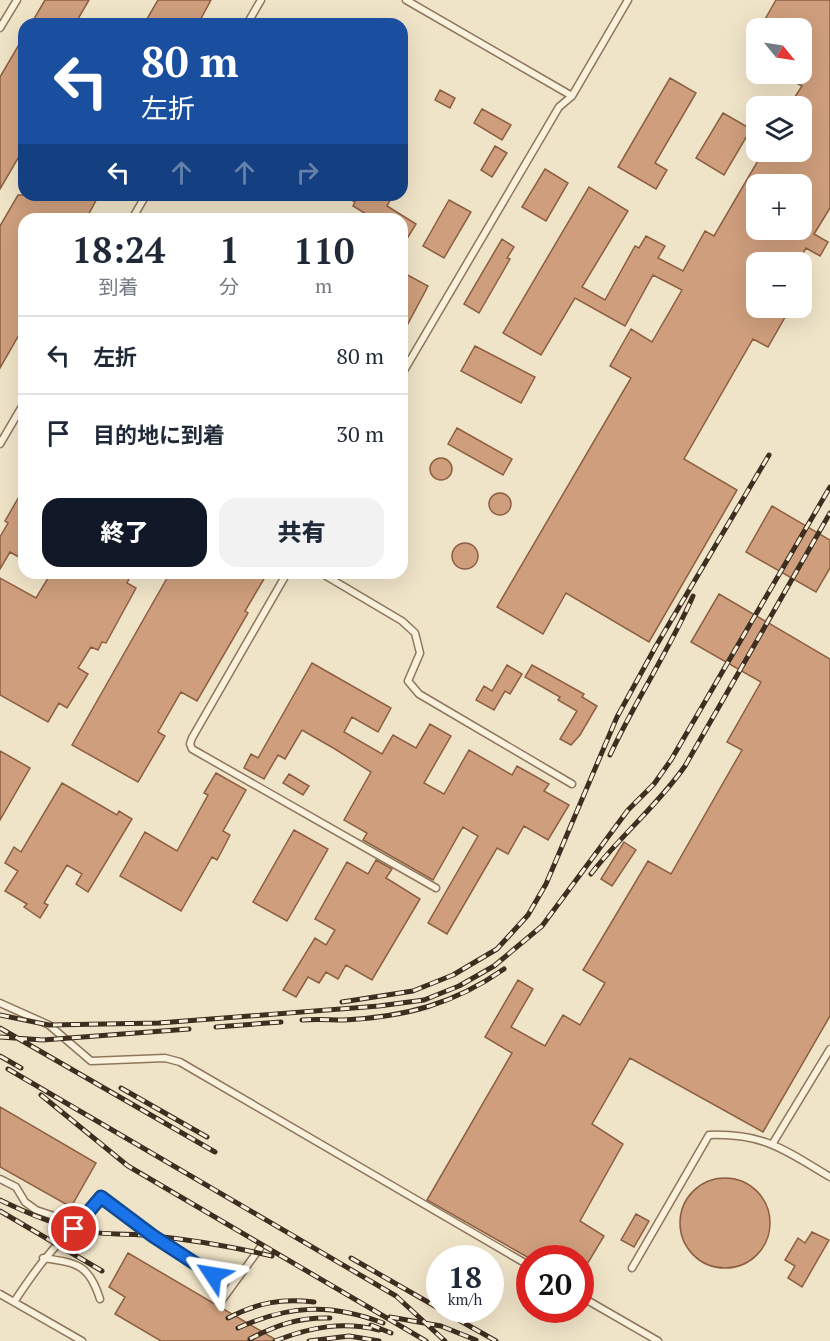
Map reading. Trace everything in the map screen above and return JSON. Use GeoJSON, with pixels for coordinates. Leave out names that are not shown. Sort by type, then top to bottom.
{"type":"FeatureCollection","features":[{"type":"Feature","properties":{"kind":"lane"},"geometry":{"type":"LineString","coordinates":[[0,28],[16,0]]}},
{"type":"Feature","properties":{"kind":"lane"},"geometry":{"type":"LineString","coordinates":[[250,18],[261,0]]}},
{"type":"Feature","properties":{"kind":"lane"},"geometry":{"type":"LineString","coordinates":[[406,0],[572,96]]}},
{"type":"Feature","properties":{"kind":"lane"},"geometry":{"type":"LineString","coordinates":[[408,364],[559,107],[572,96],[628,0]]}},
{"type":"Feature","properties":{"kind":"lane"},"geometry":{"type":"LineString","coordinates":[[0,444],[18,413]]}},
{"type":"Feature","properties":{"kind":"lane"},"geometry":{"type":"LineString","coordinates":[[284,579],[190,744],[192,748],[436,888]]}},
{"type":"Feature","properties":{"kind":"lane"},"geometry":{"type":"LineString","coordinates":[[331,579],[402,621],[415,633],[420,653],[408,681],[419,694],[572,784]]}},
{"type":"Feature","properties":{"kind":"lane"},"geometry":{"type":"LineString","coordinates":[[0,1003],[49,1025],[91,1061],[165,1058],[180,1062],[516,1258]]}},
{"type":"Feature","properties":{"kind":"lane"},"geometry":{"type":"LineString","coordinates":[[773,1143],[830,1049]]}},
{"type":"Feature","properties":{"kind":"lane"},"geometry":{"type":"LineString","coordinates":[[632,1268],[709,1134],[734,1134],[773,1143],[830,1177]]}},
{"type":"Feature","properties":{"kind":"lane"},"geometry":{"type":"LineString","coordinates":[[0,1179],[16,1187],[25,1202],[36,1210],[66,1220],[81,1222]]}},
{"type":"Feature","properties":{"kind":"lane"},"geometry":{"type":"LineString","coordinates":[[14,1302],[43,1258],[81,1222],[101,1197],[153,1236],[213,1275],[235,1282]]}},
{"type":"Feature","properties":{"kind":"lane"},"geometry":{"type":"LineString","coordinates":[[222,1300],[260,1248]]}},
{"type":"Feature","properties":{"kind":"lane"},"geometry":{"type":"LineString","coordinates":[[43,1258],[73,1263],[81,1267],[94,1279],[100,1299]]}},
{"type":"Feature","properties":{"kind":"lane"},"geometry":{"type":"LineString","coordinates":[[0,1294],[82,1341]]}},
{"type":"Feature","properties":{"kind":"lane"},"geometry":{"type":"LineString","coordinates":[[594,1304],[658,1341]]}},
{"type":"Feature","properties":{"kind":"building"},"geometry":{"type":"Polygon","coordinates":[[[45,0],[89,0],[78,18],[34,18],[45,0]]]}},
{"type":"Feature","properties":{"kind":"building"},"geometry":{"type":"Polygon","coordinates":[[[158,0],[211,0],[201,18],[148,18],[158,0]]]}},
{"type":"Feature","properties":{"kind":"building"},"geometry":{"type":"Polygon","coordinates":[[[776,0],[830,0],[830,208],[814,234],[828,242],[820,256],[806,248],[804,252],[746,252],[746,318],[785,318],[768,347],[753,339],[684,459],[737,490],[649,642],[566,593],[543,634],[497,607],[631,378],[610,366],[631,329],[652,342],[682,290],[653,275],[625,326],[575,298],[541,355],[503,333],[589,187],[628,211],[582,287],[605,300],[635,246],[639,248],[646,236],[665,246],[658,258],[683,271],[705,231],[714,236],[746,181],[746,240],[812,240],[812,174],[750,174],[757,162],[812,162],[812,96],[796,96],[802,86],[798,84],[812,84],[812,18],[766,18],[776,0]]]}},
{"type":"Feature","properties":{"kind":"building"},"geometry":{"type":"Polygon","coordinates":[[[18,46],[18,158],[0,189],[0,77],[18,46]]]}},
{"type":"Feature","properties":{"kind":"building"},"geometry":{"type":"Polygon","coordinates":[[[670,78],[696,93],[655,163],[667,170],[656,189],[618,167],[670,78]]]}},
{"type":"Feature","properties":{"kind":"building"},"geometry":{"type":"Polygon","coordinates":[[[440,90],[455,98],[450,108],[435,100],[440,90]]]}},
{"type":"Feature","properties":{"kind":"building"},"geometry":{"type":"Polygon","coordinates":[[[482,109],[511,125],[502,140],[474,123],[482,109]]]}},
{"type":"Feature","properties":{"kind":"building"},"geometry":{"type":"Polygon","coordinates":[[[723,113],[746,126],[746,138],[724,175],[696,158],[723,113]]]}},
{"type":"Feature","properties":{"kind":"building"},"geometry":{"type":"Polygon","coordinates":[[[495,146],[507,153],[492,177],[481,170],[495,146]]]}},
{"type":"Feature","properties":{"kind":"building"},"geometry":{"type":"Polygon","coordinates":[[[545,169],[568,183],[546,221],[522,207],[545,169]]]}},
{"type":"Feature","properties":{"kind":"building"},"geometry":{"type":"Polygon","coordinates":[[[18,195],[18,201],[96,201],[89,213],[18,213],[18,336],[0,368],[0,226],[18,195]]]}},
{"type":"Feature","properties":{"kind":"building"},"geometry":{"type":"Polygon","coordinates":[[[449,200],[471,212],[444,258],[423,246],[449,200]]]}},
{"type":"Feature","properties":{"kind":"building"},"geometry":{"type":"Polygon","coordinates":[[[353,201],[390,201],[387,206],[398,213],[364,213],[353,206],[353,201]]]}},
{"type":"Feature","properties":{"kind":"building"},"geometry":{"type":"Polygon","coordinates":[[[408,219],[416,224],[408,237],[408,219]]]}},
{"type":"Feature","properties":{"kind":"building"},"geometry":{"type":"Polygon","coordinates":[[[502,239],[514,247],[507,258],[510,259],[479,313],[464,304],[502,239]]]}},
{"type":"Feature","properties":{"kind":"building"},"geometry":{"type":"Polygon","coordinates":[[[408,275],[428,286],[408,324],[408,275]]]}},
{"type":"Feature","properties":{"kind":"building"},"geometry":{"type":"Polygon","coordinates":[[[475,346],[535,377],[521,403],[461,371],[475,346]]]}},
{"type":"Feature","properties":{"kind":"building"},"geometry":{"type":"Polygon","coordinates":[[[457,428],[512,459],[503,475],[448,444],[457,428]]]}},
{"type":"Feature","properties":{"kind":"building"},"geometry":{"type":"Polygon","coordinates":[[[441,458],[449,461],[452,469],[449,477],[441,480],[433,477],[430,469],[433,461],[441,458]]]}},
{"type":"Feature","properties":{"kind":"building"},"geometry":{"type":"Polygon","coordinates":[[[500,493],[508,496],[511,504],[508,512],[500,515],[492,512],[489,504],[492,496],[500,493]]]}},
{"type":"Feature","properties":{"kind":"building"},"geometry":{"type":"Polygon","coordinates":[[[18,498],[18,557],[10,552],[0,569],[0,537],[8,523],[5,521],[18,498]]]}},
{"type":"Feature","properties":{"kind":"building"},"geometry":{"type":"Polygon","coordinates":[[[772,506],[830,540],[830,568],[816,592],[746,552],[772,506]]]}},
{"type":"Feature","properties":{"kind":"building"},"geometry":{"type":"Polygon","coordinates":[[[465,543],[475,546],[478,556],[475,566],[465,569],[455,566],[452,556],[455,546],[465,543]]]}},
{"type":"Feature","properties":{"kind":"building"},"geometry":{"type":"Polygon","coordinates":[[[0,578],[36,598],[47,579],[129,579],[127,583],[136,588],[106,643],[102,642],[98,650],[91,647],[78,668],[88,674],[67,708],[59,703],[48,722],[0,695],[0,578]]]}},
{"type":"Feature","properties":{"kind":"building"},"geometry":{"type":"Polygon","coordinates":[[[167,579],[264,579],[245,611],[248,613],[197,701],[181,692],[158,732],[165,736],[138,782],[72,745],[167,579]]]}},
{"type":"Feature","properties":{"kind":"building"},"geometry":{"type":"Polygon","coordinates":[[[719,594],[830,659],[830,1016],[763,1132],[630,1058],[592,1124],[623,1144],[580,1221],[604,1236],[594,1253],[594,1245],[516,1245],[516,1251],[427,1200],[512,1053],[485,1037],[518,980],[533,989],[511,1027],[545,1046],[563,1015],[580,1025],[605,983],[583,970],[648,861],[671,874],[742,750],[727,742],[761,682],[691,642],[719,594]]]}},
{"type":"Feature","properties":{"kind":"building"},"geometry":{"type":"Polygon","coordinates":[[[312,663],[391,708],[378,732],[352,717],[344,732],[382,754],[393,735],[416,748],[430,724],[451,736],[424,783],[444,794],[469,750],[512,775],[517,766],[549,784],[544,791],[569,805],[548,840],[524,826],[508,854],[497,848],[447,934],[428,923],[478,836],[463,827],[433,880],[363,840],[367,833],[344,820],[371,772],[335,749],[302,730],[285,759],[278,755],[264,779],[244,768],[251,754],[258,758],[312,663]]]}},
{"type":"Feature","properties":{"kind":"building"},"geometry":{"type":"Polygon","coordinates":[[[507,665],[522,674],[510,694],[505,691],[494,710],[476,700],[484,686],[492,691],[507,665]]]}},
{"type":"Feature","properties":{"kind":"building"},"geometry":{"type":"Polygon","coordinates":[[[532,665],[584,694],[582,697],[597,706],[580,735],[571,745],[560,739],[577,711],[558,700],[560,697],[525,677],[532,665]]]}},
{"type":"Feature","properties":{"kind":"building"},"geometry":{"type":"Polygon","coordinates":[[[0,751],[30,768],[0,820],[0,751]]]}},
{"type":"Feature","properties":{"kind":"building"},"geometry":{"type":"Polygon","coordinates":[[[216,773],[246,790],[223,831],[230,835],[217,860],[212,857],[181,911],[120,876],[145,832],[177,851],[208,795],[204,793],[216,773]]]}},
{"type":"Feature","properties":{"kind":"building"},"geometry":{"type":"Polygon","coordinates":[[[289,774],[309,786],[303,795],[283,783],[289,774]]]}},
{"type":"Feature","properties":{"kind":"building"},"geometry":{"type":"Polygon","coordinates":[[[62,783],[117,815],[119,811],[132,819],[88,892],[76,884],[82,874],[67,865],[44,903],[48,905],[40,918],[24,907],[27,904],[5,891],[18,871],[5,863],[14,847],[21,852],[62,783]]]}},
{"type":"Feature","properties":{"kind":"building"},"geometry":{"type":"Polygon","coordinates":[[[294,830],[328,849],[287,921],[253,902],[294,830]]]}},
{"type":"Feature","properties":{"kind":"building"},"geometry":{"type":"Polygon","coordinates":[[[624,842],[636,850],[612,886],[601,879],[624,842]]]}},
{"type":"Feature","properties":{"kind":"building"},"geometry":{"type":"Polygon","coordinates":[[[376,860],[392,869],[386,878],[420,899],[372,980],[346,965],[338,979],[326,972],[319,983],[308,977],[296,997],[283,990],[315,938],[326,945],[335,930],[315,919],[347,862],[368,874],[376,860]]]}},
{"type":"Feature","properties":{"kind":"building"},"geometry":{"type":"Polygon","coordinates":[[[0,1107],[96,1163],[71,1207],[0,1167],[0,1107]]]}},
{"type":"Feature","properties":{"kind":"building"},"geometry":{"type":"Polygon","coordinates":[[[725,1178],[742,1181],[757,1191],[767,1206],[770,1223],[767,1240],[757,1255],[742,1265],[725,1268],[708,1265],[693,1255],[683,1240],[680,1223],[683,1206],[693,1191],[708,1181],[725,1178]]]}},
{"type":"Feature","properties":{"kind":"building"},"geometry":{"type":"Polygon","coordinates":[[[636,1214],[649,1221],[634,1247],[621,1240],[636,1214]]]}},
{"type":"Feature","properties":{"kind":"building"},"geometry":{"type":"Polygon","coordinates":[[[812,1232],[829,1240],[802,1287],[788,1278],[795,1266],[785,1260],[798,1238],[805,1243],[812,1232]]]}},
{"type":"Feature","properties":{"kind":"building"},"geometry":{"type":"Polygon","coordinates":[[[128,1253],[278,1341],[161,1341],[115,1314],[125,1297],[109,1287],[128,1253]]]}},
{"type":"Feature","properties":{"kind":"railway"},"geometry":{"type":"LineString","coordinates":[[342,1002],[413,991],[453,975],[497,949],[528,915],[546,884],[617,717],[656,646],[769,455]]}},
{"type":"Feature","properties":{"kind":"railway"},"geometry":{"type":"LineString","coordinates":[[0,1015],[49,1025],[159,1023],[379,1006],[424,1000],[459,986],[494,966],[542,926],[628,810],[654,784],[671,760],[830,487]]}},
{"type":"Feature","properties":{"kind":"railway"},"geometry":{"type":"LineString","coordinates":[[591,874],[685,766],[830,513]]}},
{"type":"Feature","properties":{"kind":"railway"},"geometry":{"type":"LineString","coordinates":[[610,755],[693,596]]}},
{"type":"Feature","properties":{"kind":"railway"},"geometry":{"type":"LineString","coordinates":[[302,1020],[344,1020],[408,1012],[447,1000],[504,969]]}},
{"type":"Feature","properties":{"kind":"railway"},"geometry":{"type":"LineString","coordinates":[[216,1027],[281,1022]]}},
{"type":"Feature","properties":{"kind":"railway"},"geometry":{"type":"LineString","coordinates":[[0,1028],[215,1152]]}},
{"type":"Feature","properties":{"kind":"railway"},"geometry":{"type":"LineString","coordinates":[[0,1037],[43,1040],[189,1029]]}},
{"type":"Feature","properties":{"kind":"railway"},"geometry":{"type":"LineString","coordinates":[[0,1056],[21,1068]]}},
{"type":"Feature","properties":{"kind":"railway"},"geometry":{"type":"LineString","coordinates":[[8,1069],[396,1296],[445,1341]]}},
{"type":"Feature","properties":{"kind":"railway"},"geometry":{"type":"LineString","coordinates":[[121,1088],[207,1137]]}},
{"type":"Feature","properties":{"kind":"railway"},"geometry":{"type":"LineString","coordinates":[[41,1095],[128,1166],[426,1341]]}},
{"type":"Feature","properties":{"kind":"railway"},"geometry":{"type":"LineString","coordinates":[[0,1200],[44,1219],[82,1231],[184,1240],[272,1256]]}},
{"type":"Feature","properties":{"kind":"railway"},"geometry":{"type":"LineString","coordinates":[[0,1211],[102,1271]]}},
{"type":"Feature","properties":{"kind":"railway"},"geometry":{"type":"LineString","coordinates":[[351,1258],[426,1301]]}},
{"type":"Feature","properties":{"kind":"railway"},"geometry":{"type":"LineString","coordinates":[[228,1318],[249,1309],[280,1301],[314,1302]]}},
{"type":"Feature","properties":{"kind":"railway"},"geometry":{"type":"LineString","coordinates":[[238,1328],[275,1315],[310,1309],[345,1312],[383,1323]]}},
{"type":"Feature","properties":{"kind":"railway"},"geometry":{"type":"LineString","coordinates":[[390,1317],[441,1326],[476,1340]]}},
{"type":"Feature","properties":{"kind":"railway"},"geometry":{"type":"LineString","coordinates":[[250,1339],[288,1323],[330,1318]]}},
{"type":"Feature","properties":{"kind":"railway"},"geometry":{"type":"LineString","coordinates":[[464,1323],[496,1341]]}},
{"type":"Feature","properties":{"kind":"railway"},"geometry":{"type":"LineString","coordinates":[[371,1325],[391,1333]]}},
{"type":"Feature","properties":{"kind":"railway"},"geometry":{"type":"LineString","coordinates":[[275,1341],[301,1332],[327,1327],[352,1326],[379,1330]]}},
{"type":"Feature","properties":{"kind":"railway"},"geometry":{"type":"LineString","coordinates":[[309,1341],[349,1336],[379,1341]]}},
{"type":"Feature","properties":{"kind":"route"},"geometry":{"type":"LineString","coordinates":[[74,1229],[101,1197],[153,1236],[213,1275]]}}]}
